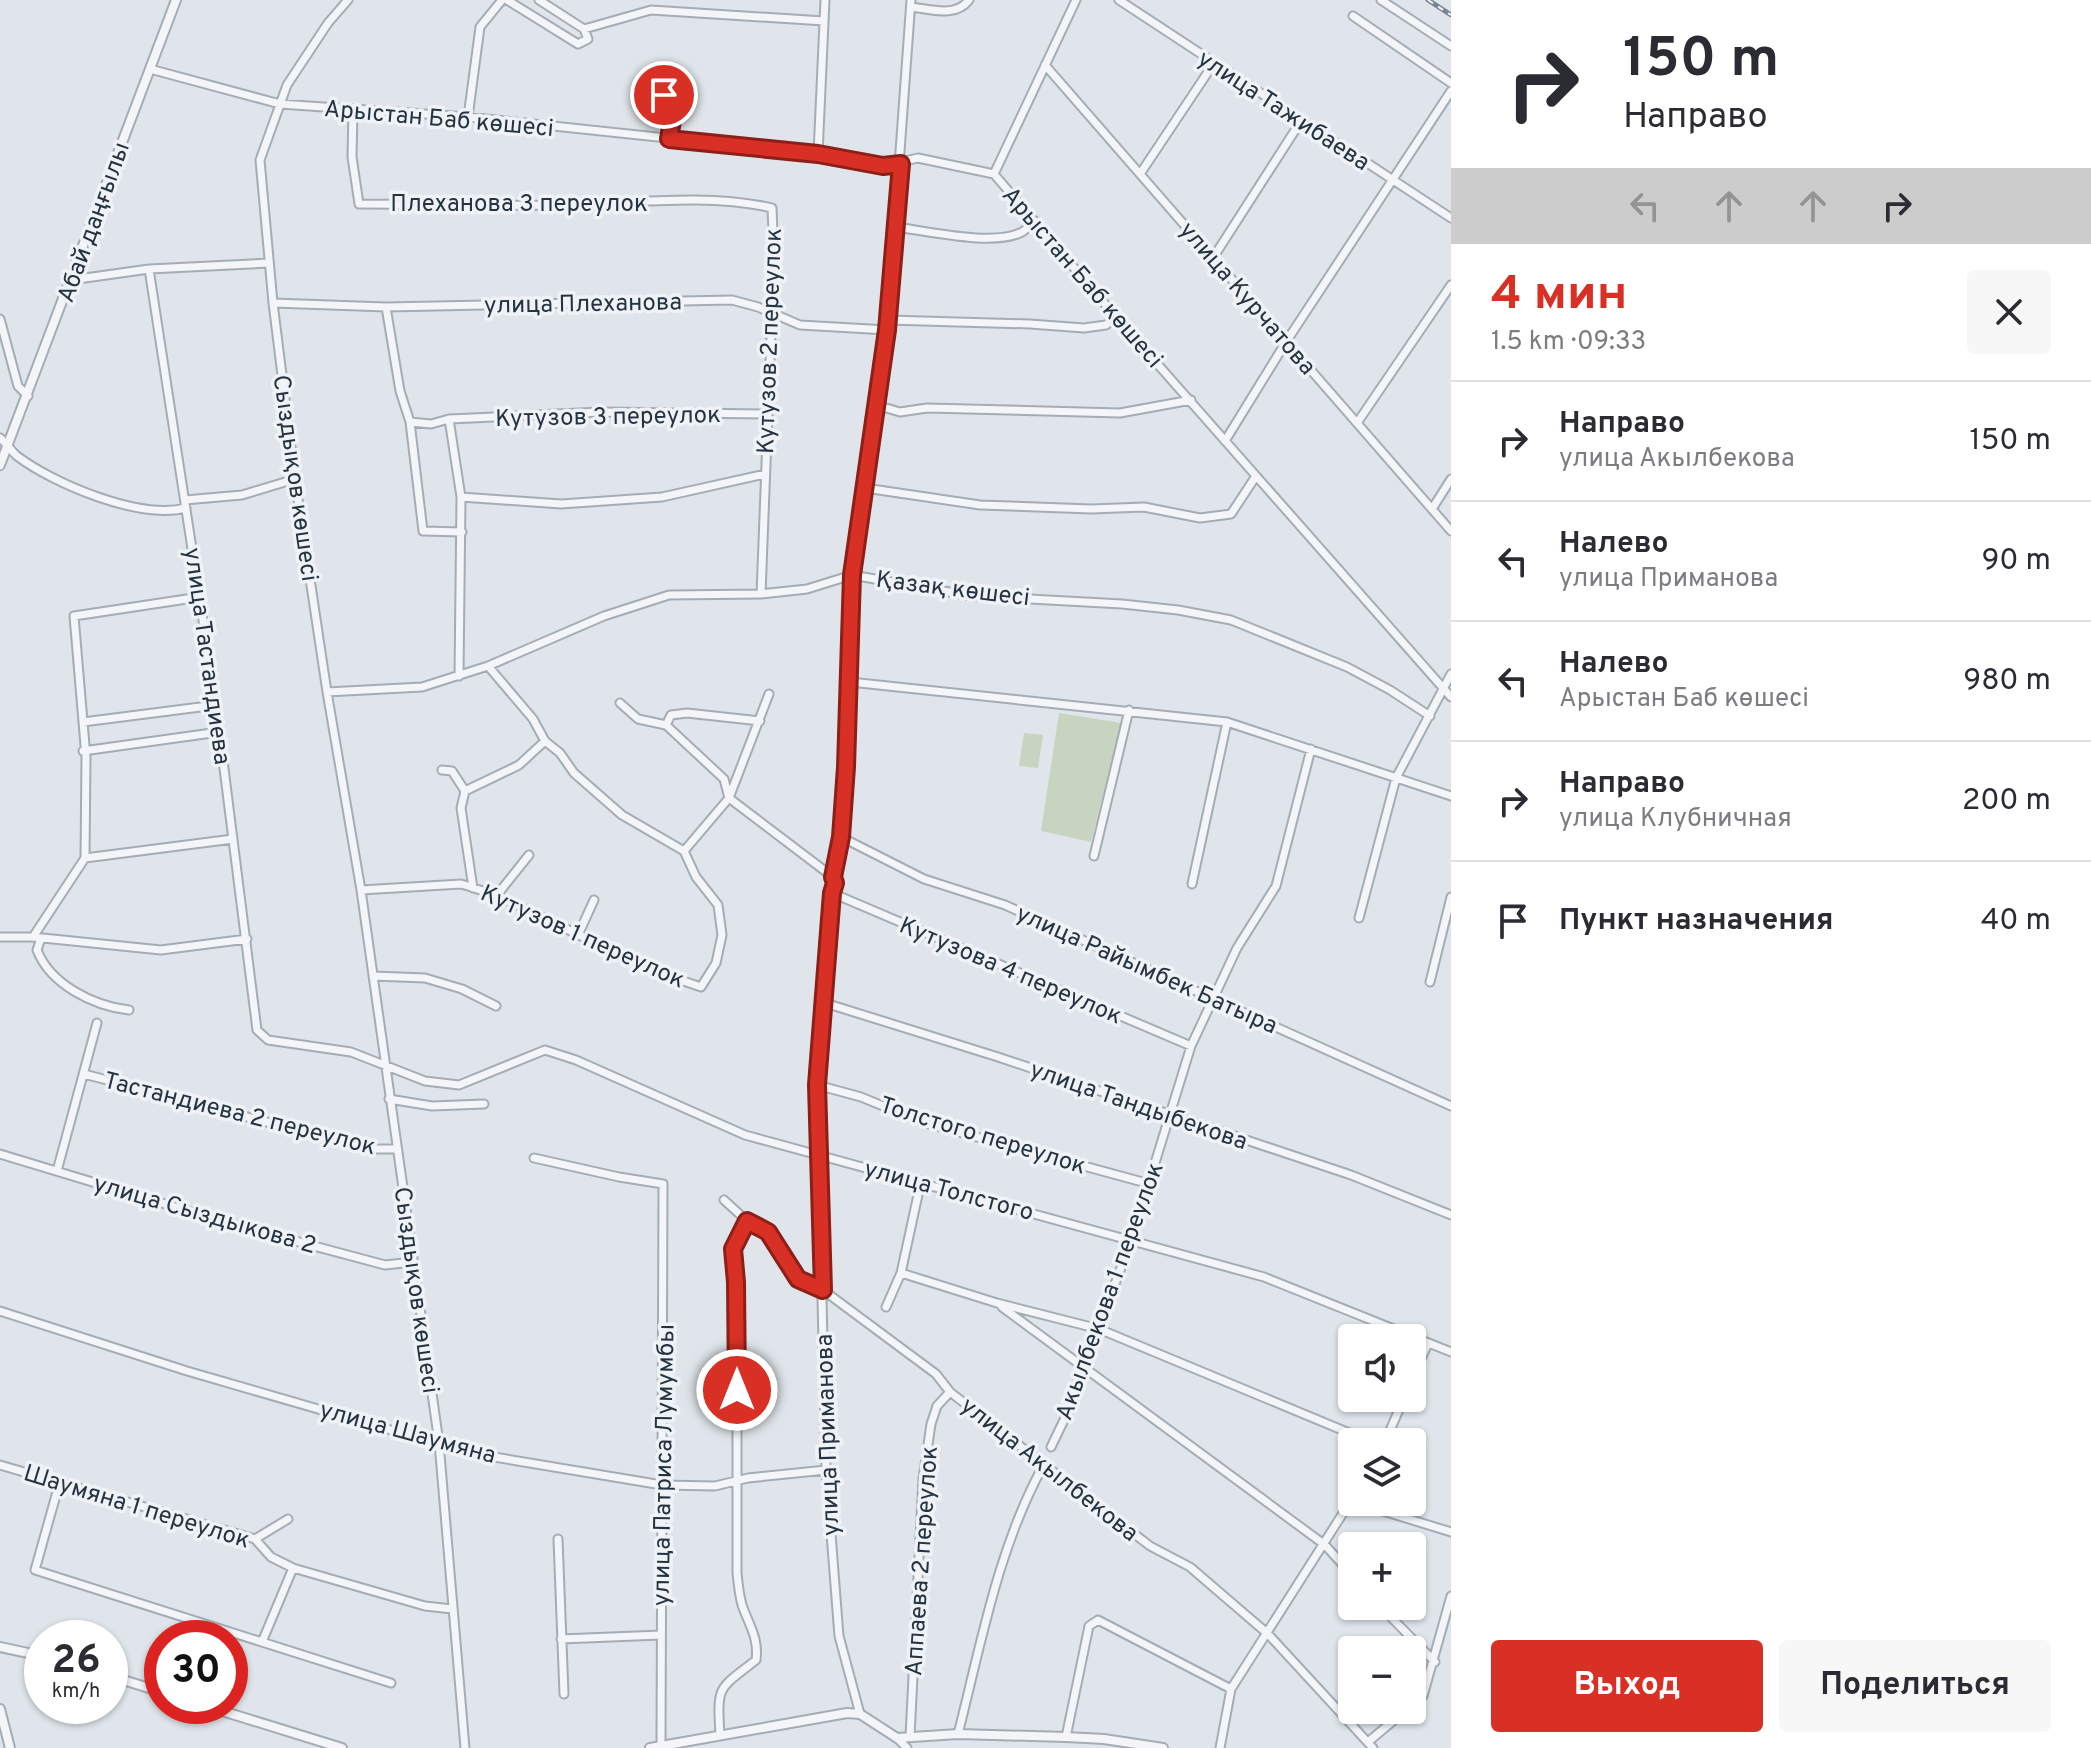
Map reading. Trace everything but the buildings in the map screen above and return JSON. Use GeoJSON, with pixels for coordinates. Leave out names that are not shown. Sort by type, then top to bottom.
{"type":"FeatureCollection","features":[{"type":"Feature","properties":{"kind":"street","name":"Абай даңғылы"},"geometry":{"type":"LineString","coordinates":[[0,465],[4,441],[28,396],[176,0]]}},
{"type":"Feature","properties":{"kind":"street","name":"Сыздықов көшесі"},"geometry":{"type":"LineString","coordinates":[[348,0],[328,23],[287,85],[260,160],[273,303],[295,479],[361,890],[439,1443],[465,1748]]}},
{"type":"Feature","properties":{"kind":"street"},"geometry":{"type":"LineString","coordinates":[[468,117],[480,27],[505,0],[578,44],[588,39],[584,29],[539,0]]}},
{"type":"Feature","properties":{"kind":"street"},"geometry":{"type":"LineString","coordinates":[[818,154],[825,0]]}},
{"type":"Feature","properties":{"kind":"street","name":"улица Приманова"},"geometry":{"type":"LineString","coordinates":[[860,1714],[839,1636],[826,1470],[817,1085],[835,883],[833,877],[841,837],[850,682],[852,575],[887,330],[911,3],[953,12],[962,9],[969,0]]}},
{"type":"Feature","properties":{"kind":"street"},"geometry":{"type":"LineString","coordinates":[[994,174],[1076,0]]}},
{"type":"Feature","properties":{"kind":"street","name":"улица Тажибаева"},"geometry":{"type":"LineString","coordinates":[[1119,0],[1451,218]]}},
{"type":"Feature","properties":{"kind":"street"},"geometry":{"type":"LineString","coordinates":[[1381,0],[1451,46]]}},
{"type":"Feature","properties":{"kind":"street"},"geometry":{"type":"LineString","coordinates":[[584,29],[651,10],[824,21]]}},
{"type":"Feature","properties":{"kind":"street"},"geometry":{"type":"LineString","coordinates":[[1353,16],[1451,83]]}},
{"type":"Feature","properties":{"kind":"street"},"geometry":{"type":"LineString","coordinates":[[1140,174],[1214,63]]}},
{"type":"Feature","properties":{"kind":"street","name":"улица Курчатова"},"geometry":{"type":"LineString","coordinates":[[1045,65],[1451,531]]}},
{"type":"Feature","properties":{"kind":"street","name":"Арыстан Баб көшесі"},"geometry":{"type":"LineString","coordinates":[[150,69],[280,104],[468,117],[818,154],[883,166],[918,158],[994,174],[1451,697]]}},
{"type":"Feature","properties":{"kind":"street"},"geometry":{"type":"LineString","coordinates":[[1225,441],[1286,342],[1451,91]]}},
{"type":"Feature","properties":{"kind":"street"},"geometry":{"type":"LineString","coordinates":[[664,95],[674,108],[669,139]]}},
{"type":"Feature","properties":{"kind":"street","name":"Плеханова 3 переулок"},"geometry":{"type":"LineString","coordinates":[[353,111],[352,157],[359,204],[570,205],[694,201],[753,203],[772,208]]}},
{"type":"Feature","properties":{"kind":"street"},"geometry":{"type":"LineString","coordinates":[[1213,258],[1301,121]]}},
{"type":"Feature","properties":{"kind":"street","name":"Кутузов 2 переулок"},"geometry":{"type":"LineString","coordinates":[[761,594],[774,257],[772,208]]}},
{"type":"Feature","properties":{"kind":"street"},"geometry":{"type":"LineString","coordinates":[[896,227],[993,237],[1019,234],[1035,221]]}},
{"type":"Feature","properties":{"kind":"street"},"geometry":{"type":"LineString","coordinates":[[71,280],[149,269],[269,263]]}},
{"type":"Feature","properties":{"kind":"street","name":"улица Тастандиева"},"geometry":{"type":"LineString","coordinates":[[149,269],[216,705],[257,1030],[268,1040]]}},
{"type":"Feature","properties":{"kind":"street"},"geometry":{"type":"LineString","coordinates":[[1357,423],[1451,285]]}},
{"type":"Feature","properties":{"kind":"street","name":"улица Плеханова"},"geometry":{"type":"LineString","coordinates":[[273,303],[386,307],[732,300],[800,325],[887,330]]}},
{"type":"Feature","properties":{"kind":"street"},"geometry":{"type":"LineString","coordinates":[[386,307],[400,391],[410,422],[423,531],[462,532]]}},
{"type":"Feature","properties":{"kind":"street"},"geometry":{"type":"LineString","coordinates":[[888,320],[1084,328],[1106,325],[1116,317]]}},
{"type":"Feature","properties":{"kind":"street"},"geometry":{"type":"LineString","coordinates":[[0,319],[18,386],[28,396]]}},
{"type":"Feature","properties":{"kind":"street"},"geometry":{"type":"LineString","coordinates":[[876,405],[900,412],[927,408],[1120,413],[1191,400]]}},
{"type":"Feature","properties":{"kind":"street","name":"Кутузов 3 переулок"},"geometry":{"type":"LineString","coordinates":[[410,422],[431,424],[449,419],[601,412],[767,414]]}},
{"type":"Feature","properties":{"kind":"street"},"geometry":{"type":"LineString","coordinates":[[449,419],[461,497],[459,676]]}},
{"type":"Feature","properties":{"kind":"street"},"geometry":{"type":"LineString","coordinates":[[4,441],[15,454],[42,471],[94,496],[171,512],[185,504],[242,495],[295,479]]}},
{"type":"Feature","properties":{"kind":"street","name":"Кутузов 2 переулок"},"geometry":{"type":"LineString","coordinates":[[461,497],[561,504],[662,497],[765,474]]}},
{"type":"Feature","properties":{"kind":"street"},"geometry":{"type":"LineString","coordinates":[[865,488],[980,505],[1091,509],[1144,507],[1212,518],[1231,514],[1256,476]]}},
{"type":"Feature","properties":{"kind":"street"},"geometry":{"type":"LineString","coordinates":[[1432,509],[1451,479]]}},
{"type":"Feature","properties":{"kind":"street","name":"Қазақ көшесі"},"geometry":{"type":"LineString","coordinates":[[327,692],[422,687],[488,666],[604,616],[669,595],[761,594],[807,589],[852,575],[972,596],[1122,604],[1231,620],[1347,667],[1430,716]]}},
{"type":"Feature","properties":{"kind":"street"},"geometry":{"type":"LineString","coordinates":[[129,1010],[107,1008],[71,988],[44,966],[37,950],[37,937],[85,858],[86,757],[83,751],[74,616],[200,597]]}},
{"type":"Feature","properties":{"kind":"street"},"geometry":{"type":"LineString","coordinates":[[488,666],[533,719],[545,741],[560,753],[574,773],[622,815],[684,851],[729,798],[769,694]]}},
{"type":"Feature","properties":{"kind":"street"},"geometry":{"type":"LineString","coordinates":[[1359,918],[1396,778],[1451,674]]}},
{"type":"Feature","properties":{"kind":"street"},"geometry":{"type":"LineString","coordinates":[[850,682],[1227,722],[1451,796]]}},
{"type":"Feature","properties":{"kind":"street"},"geometry":{"type":"LineString","coordinates":[[620,703],[638,719],[666,725],[724,779],[729,798],[833,877]]}},
{"type":"Feature","properties":{"kind":"street"},"geometry":{"type":"LineString","coordinates":[[83,722],[216,705]]}},
{"type":"Feature","properties":{"kind":"street"},"geometry":{"type":"LineString","coordinates":[[1094,856],[1129,710]]}},
{"type":"Feature","properties":{"kind":"street"},"geometry":{"type":"LineString","coordinates":[[666,725],[671,715],[687,713],[760,721]]}},
{"type":"Feature","properties":{"kind":"street"},"geometry":{"type":"LineString","coordinates":[[1192,884],[1227,722]]}},
{"type":"Feature","properties":{"kind":"street"},"geometry":{"type":"LineString","coordinates":[[83,751],[219,732]]}},
{"type":"Feature","properties":{"kind":"street"},"geometry":{"type":"LineString","coordinates":[[465,791],[519,765],[545,741]]}},
{"type":"Feature","properties":{"kind":"street","name":"Акылбекова 1 переулок"},"geometry":{"type":"LineString","coordinates":[[1051,1447],[1131,1241],[1191,1046],[1237,948],[1276,886],[1311,749]]}},
{"type":"Feature","properties":{"kind":"street"},"geometry":{"type":"LineString","coordinates":[[442,770],[452,771],[465,791],[461,808],[473,888]]}},
{"type":"Feature","properties":{"kind":"street","name":"улица Райымбек Батыра"},"geometry":{"type":"LineString","coordinates":[[841,837],[924,879],[1005,905],[1451,1106]]}},
{"type":"Feature","properties":{"kind":"street"},"geometry":{"type":"LineString","coordinates":[[85,858],[233,839]]}},
{"type":"Feature","properties":{"kind":"street","name":"Кутузов 1 переулок"},"geometry":{"type":"LineString","coordinates":[[361,890],[461,884],[497,895],[578,935],[701,987],[716,963],[722,935],[718,905],[696,877],[684,851]]}},
{"type":"Feature","properties":{"kind":"street"},"geometry":{"type":"LineString","coordinates":[[497,895],[529,855]]}},
{"type":"Feature","properties":{"kind":"street","name":"Кутузова 4 переулок"},"geometry":{"type":"LineString","coordinates":[[832,893],[1191,1046]]}},
{"type":"Feature","properties":{"kind":"street"},"geometry":{"type":"LineString","coordinates":[[1430,982],[1451,897]]}},
{"type":"Feature","properties":{"kind":"street"},"geometry":{"type":"LineString","coordinates":[[578,935],[594,900]]}},
{"type":"Feature","properties":{"kind":"street"},"geometry":{"type":"LineString","coordinates":[[0,937],[37,937],[161,950],[247,939]]}},
{"type":"Feature","properties":{"kind":"street"},"geometry":{"type":"LineString","coordinates":[[373,976],[425,978],[462,989],[496,1006]]}},
{"type":"Feature","properties":{"kind":"street","name":"улица Тандыбекова"},"geometry":{"type":"LineString","coordinates":[[825,1003],[998,1057],[1351,1175],[1451,1215]]}},
{"type":"Feature","properties":{"kind":"street"},"geometry":{"type":"LineString","coordinates":[[57,1171],[97,1023]]}},
{"type":"Feature","properties":{"kind":"street","name":"улица Толстого"},"geometry":{"type":"LineString","coordinates":[[268,1040],[351,1052],[425,1081],[459,1085],[545,1050],[576,1060],[745,1135],[1264,1277],[1451,1352]]}},
{"type":"Feature","properties":{"kind":"street","name":"Тастандиева 2 переулок"},"geometry":{"type":"LineString","coordinates":[[84,1074],[369,1149],[396,1149]]}},
{"type":"Feature","properties":{"kind":"street","name":"Толстого переулок"},"geometry":{"type":"LineString","coordinates":[[817,1085],[861,1097],[922,1122],[1150,1184]]}},
{"type":"Feature","properties":{"kind":"street"},"geometry":{"type":"LineString","coordinates":[[389,1099],[432,1106],[484,1104]]}},
{"type":"Feature","properties":{"kind":"street","name":"улица Сыздыкова 2"},"geometry":{"type":"LineString","coordinates":[[0,1154],[228,1223],[385,1265],[413,1262]]}},
{"type":"Feature","properties":{"kind":"street","name":"улица Патриса Лумумбы"},"geometry":{"type":"LineString","coordinates":[[534,1158],[663,1184],[661,1746]]}},
{"type":"Feature","properties":{"kind":"street"},"geometry":{"type":"LineString","coordinates":[[886,1307],[901,1273],[921,1181]]}},
{"type":"Feature","properties":{"kind":"street","name":"улица Акылбекова"},"geometry":{"type":"LineString","coordinates":[[724,1200],[747,1221],[768,1232],[798,1279],[823,1290],[936,1374],[950,1392],[1150,1546],[1190,1567],[1268,1634],[1371,1745]]}},
{"type":"Feature","properties":{"kind":"street"},"geometry":{"type":"LineString","coordinates":[[720,1735],[721,1688],[727,1680],[756,1660],[758,1649],[757,1639],[742,1604],[737,1573],[737,1316],[733,1249],[747,1221]]}},
{"type":"Feature","properties":{"kind":"street"},"geometry":{"type":"LineString","coordinates":[[901,1273],[997,1303],[1099,1329],[1338,1428]]}},
{"type":"Feature","properties":{"kind":"street"},"geometry":{"type":"LineString","coordinates":[[997,1303],[1325,1545],[1338,1559]]}},
{"type":"Feature","properties":{"kind":"street","name":"улица Шаумяна"},"geometry":{"type":"LineString","coordinates":[[0,1311],[187,1371],[470,1453],[662,1485],[715,1486],[748,1478],[826,1470]]}},
{"type":"Feature","properties":{"kind":"street"},"geometry":{"type":"LineString","coordinates":[[1029,1327],[1032,1312]]}},
{"type":"Feature","properties":{"kind":"street"},"geometry":{"type":"LineString","coordinates":[[1426,1348],[1428,1343]]}},
{"type":"Feature","properties":{"kind":"street","name":"Аппаева 2 переулок"},"geometry":{"type":"LineString","coordinates":[[910,1736],[923,1479],[931,1424],[937,1406],[950,1392]]}},
{"type":"Feature","properties":{"kind":"street","name":"Шаумяна 1 переулок"},"geometry":{"type":"LineString","coordinates":[[0,1465],[255,1539],[271,1557],[293,1568],[425,1606],[452,1609]]}},
{"type":"Feature","properties":{"kind":"street"},"geometry":{"type":"LineString","coordinates":[[958,1734],[994,1591],[1028,1493],[1043,1466]]}},
{"type":"Feature","properties":{"kind":"street"},"geometry":{"type":"LineString","coordinates":[[60,1481],[35,1570],[391,1683]]}},
{"type":"Feature","properties":{"kind":"street"},"geometry":{"type":"LineString","coordinates":[[1220,1748],[1231,1689],[1342,1516]]}},
{"type":"Feature","properties":{"kind":"street"},"geometry":{"type":"LineString","coordinates":[[1399,1516],[1451,1532]]}},
{"type":"Feature","properties":{"kind":"street"},"geometry":{"type":"LineString","coordinates":[[255,1539],[288,1519]]}},
{"type":"Feature","properties":{"kind":"street"},"geometry":{"type":"LineString","coordinates":[[558,1539],[564,1694]]}},
{"type":"Feature","properties":{"kind":"street"},"geometry":{"type":"LineString","coordinates":[[262,1642],[293,1568]]}},
{"type":"Feature","properties":{"kind":"street"},"geometry":{"type":"LineString","coordinates":[[1426,1688],[1451,1596]]}},
{"type":"Feature","properties":{"kind":"street"},"geometry":{"type":"LineString","coordinates":[[1066,1737],[1089,1626],[1098,1620],[1231,1689]]}},
{"type":"Feature","properties":{"kind":"street"},"geometry":{"type":"LineString","coordinates":[[1394,1620],[1435,1662]]}},
{"type":"Feature","properties":{"kind":"street"},"geometry":{"type":"LineString","coordinates":[[561,1639],[661,1635]]}},
{"type":"Feature","properties":{"kind":"street"},"geometry":{"type":"LineString","coordinates":[[0,1647],[24,1652]]}},
{"type":"Feature","properties":{"kind":"street"},"geometry":{"type":"LineString","coordinates":[[0,1709],[10,1748]]}},
{"type":"Feature","properties":{"kind":"street"},"geometry":{"type":"LineString","coordinates":[[650,1748],[686,1746],[720,1735],[847,1713],[860,1714],[907,1748]]}},
{"type":"Feature","properties":{"kind":"street"},"geometry":{"type":"LineString","coordinates":[[248,1719],[342,1748]]}},
{"type":"Feature","properties":{"kind":"street"},"geometry":{"type":"LineString","coordinates":[[1371,1745],[1392,1724]]}},
{"type":"Feature","properties":{"kind":"street"},"geometry":{"type":"LineString","coordinates":[[897,1738],[958,1734],[1066,1737],[1163,1748]]}},
{"type":"Feature","properties":{"kind":"green space"},"geometry":{"type":"Polygon","coordinates":[[[1059,713],[1121,723],[1091,842],[1041,831],[1059,713]]]}},
{"type":"Feature","properties":{"kind":"green space"},"geometry":{"type":"Polygon","coordinates":[[[1024,733],[1043,735],[1038,768],[1019,766],[1024,733]]]}},
{"type":"Feature","properties":{"kind":"railway"},"geometry":{"type":"LineString","coordinates":[[1428,0],[1451,15]]}},
{"type":"Feature","properties":{"kind":"route"},"geometry":{"type":"LineString","coordinates":[[664,95],[674,108],[669,139],[818,154],[883,166],[901,164],[887,330],[852,575],[846,767],[841,837],[833,877],[835,883],[817,1085],[823,1290],[798,1279],[768,1232],[747,1221],[733,1249],[737,1390]]}}]}
